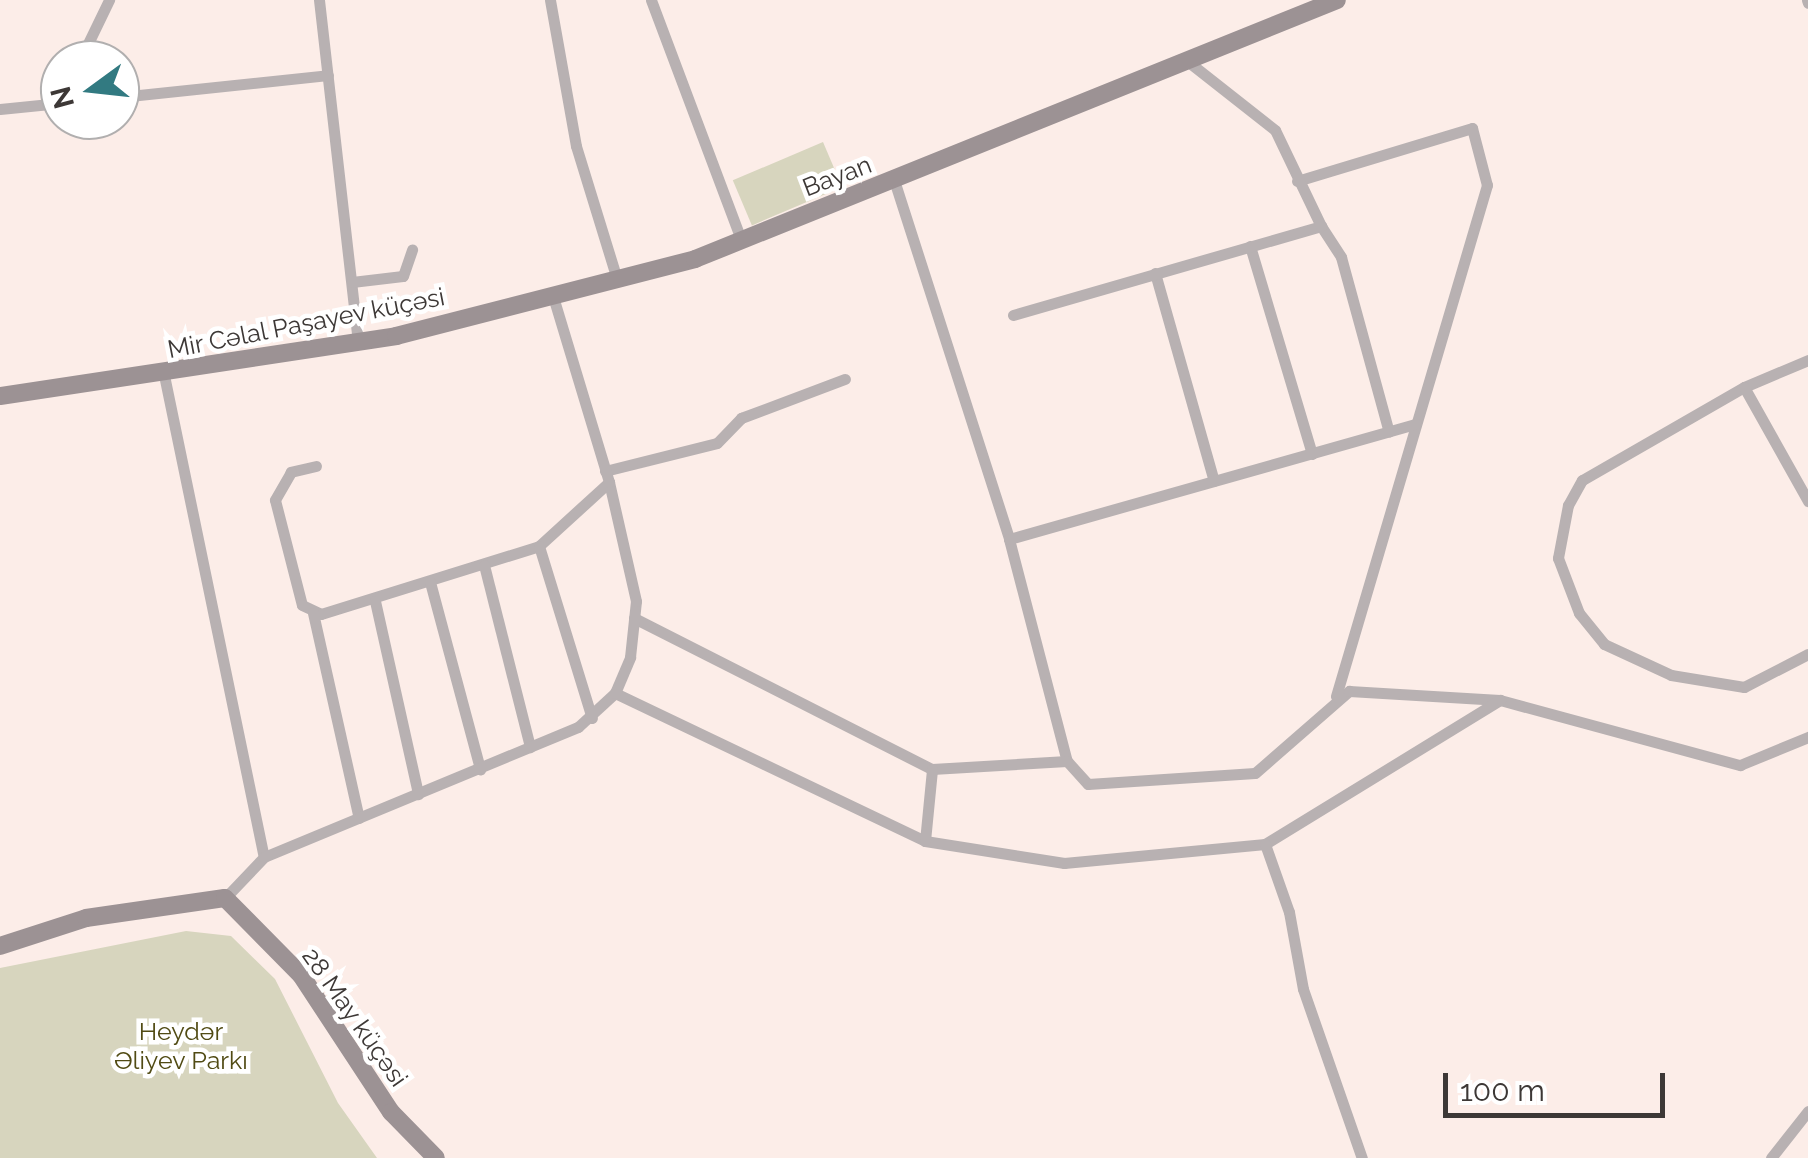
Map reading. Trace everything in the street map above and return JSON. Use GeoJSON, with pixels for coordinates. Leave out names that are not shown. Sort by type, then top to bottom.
{"type":"FeatureCollection","features":[{"type":"Feature","properties":{"kind":"street"},"geometry":{"type":"LineString","coordinates":[[90,40],[109,0]]}},
{"type":"Feature","properties":{"kind":"street"},"geometry":{"type":"LineString","coordinates":[[320,0],[358,341]]}},
{"type":"Feature","properties":{"kind":"street"},"geometry":{"type":"LineString","coordinates":[[550,0],[576,146],[617,279]]}},
{"type":"Feature","properties":{"kind":"street"},"geometry":{"type":"LineString","coordinates":[[651,0],[740,240]]}},
{"type":"Feature","properties":{"kind":"street","name":"Bayan"},"geometry":{"type":"LineString","coordinates":[[617,279],[740,240],[1337,0]]}},
{"type":"Feature","properties":{"kind":"street"},"geometry":{"type":"LineString","coordinates":[[1186,60],[1275,130],[1297,181],[1341,257],[1389,432]]}},
{"type":"Feature","properties":{"kind":"street"},"geometry":{"type":"LineString","coordinates":[[140,94],[328,76]]}},
{"type":"Feature","properties":{"kind":"street"},"geometry":{"type":"LineString","coordinates":[[0,109],[40,104]]}},
{"type":"Feature","properties":{"kind":"street"},"geometry":{"type":"LineString","coordinates":[[1297,181],[1474,130],[1487,186],[1336,696]]}},
{"type":"Feature","properties":{"kind":"street"},"geometry":{"type":"LineString","coordinates":[[894,180],[1009,539],[1067,762],[1093,785],[1255,772],[1336,696],[1349,690],[1500,700],[1740,765],[1808,737]]}},
{"type":"Feature","properties":{"kind":"street"},"geometry":{"type":"LineString","coordinates":[[1013,315],[1321,226]]}},
{"type":"Feature","properties":{"kind":"street"},"geometry":{"type":"LineString","coordinates":[[1250,246],[1312,454]]}},
{"type":"Feature","properties":{"kind":"street"},"geometry":{"type":"LineString","coordinates":[[352,282],[403,276],[412,250]]}},
{"type":"Feature","properties":{"kind":"street"},"geometry":{"type":"LineString","coordinates":[[1154,273],[1214,481]]}},
{"type":"Feature","properties":{"kind":"street","name":"Mir Cəlal Paşayev küçəsi"},"geometry":{"type":"LineString","coordinates":[[0,396],[164,375],[358,341],[617,279]]}},
{"type":"Feature","properties":{"kind":"street"},"geometry":{"type":"LineString","coordinates":[[0,946],[86,918],[225,898],[264,858],[592,718],[615,693],[630,657],[634,618],[607,476],[552,296]]}},
{"type":"Feature","properties":{"kind":"street"},"geometry":{"type":"LineString","coordinates":[[1808,360],[1744,388],[1582,480],[1568,504],[1561,574],[1579,614],[1604,644],[1671,676],[1744,687],[1808,654]]}},
{"type":"Feature","properties":{"kind":"street"},"geometry":{"type":"LineString","coordinates":[[164,375],[264,858]]}},
{"type":"Feature","properties":{"kind":"street"},"geometry":{"type":"LineString","coordinates":[[313,613],[375,600],[540,546],[607,476],[717,443],[741,418],[845,379]]}},
{"type":"Feature","properties":{"kind":"street"},"geometry":{"type":"LineString","coordinates":[[1744,388],[1808,501]]}},
{"type":"Feature","properties":{"kind":"street"},"geometry":{"type":"LineString","coordinates":[[1009,539],[1416,424]]}},
{"type":"Feature","properties":{"kind":"street"},"geometry":{"type":"LineString","coordinates":[[316,466],[291,472],[275,500],[302,605],[313,613],[359,818]]}},
{"type":"Feature","properties":{"kind":"street"},"geometry":{"type":"LineString","coordinates":[[540,546],[592,718]]}},
{"type":"Feature","properties":{"kind":"street"},"geometry":{"type":"LineString","coordinates":[[484,565],[530,747]]}},
{"type":"Feature","properties":{"kind":"street"},"geometry":{"type":"LineString","coordinates":[[430,582],[480,769]]}},
{"type":"Feature","properties":{"kind":"street"},"geometry":{"type":"LineString","coordinates":[[375,600],[418,794]]}},
{"type":"Feature","properties":{"kind":"street"},"geometry":{"type":"LineString","coordinates":[[634,618],[932,768],[1067,762]]}},
{"type":"Feature","properties":{"kind":"street"},"geometry":{"type":"LineString","coordinates":[[615,693],[926,841],[1064,863],[1265,844],[1500,700]]}},
{"type":"Feature","properties":{"kind":"street"},"geometry":{"type":"LineString","coordinates":[[926,841],[932,768]]}},
{"type":"Feature","properties":{"kind":"street"},"geometry":{"type":"LineString","coordinates":[[1265,844],[1290,912],[1303,988],[1362,1158]]}},
{"type":"Feature","properties":{"kind":"street","name":"28 May küçəsi"},"geometry":{"type":"LineString","coordinates":[[225,898],[302,975],[391,1112],[436,1158]]}},
{"type":"Feature","properties":{"kind":"street"},"geometry":{"type":"LineString","coordinates":[[1771,1158],[1808,1112]]}},
{"type":"Feature","properties":{"kind":"green space"},"geometry":{"type":"Polygon","coordinates":[[[823,142],[842,187],[752,225],[733,180],[823,142]]]}},
{"type":"Feature","properties":{"kind":"green space","name":"Heydər Əliyev Parkı"},"geometry":{"type":"Polygon","coordinates":[[[186,931],[231,936],[275,979],[338,1103],[377,1158],[0,1158],[0,968],[186,931]]]}}]}
